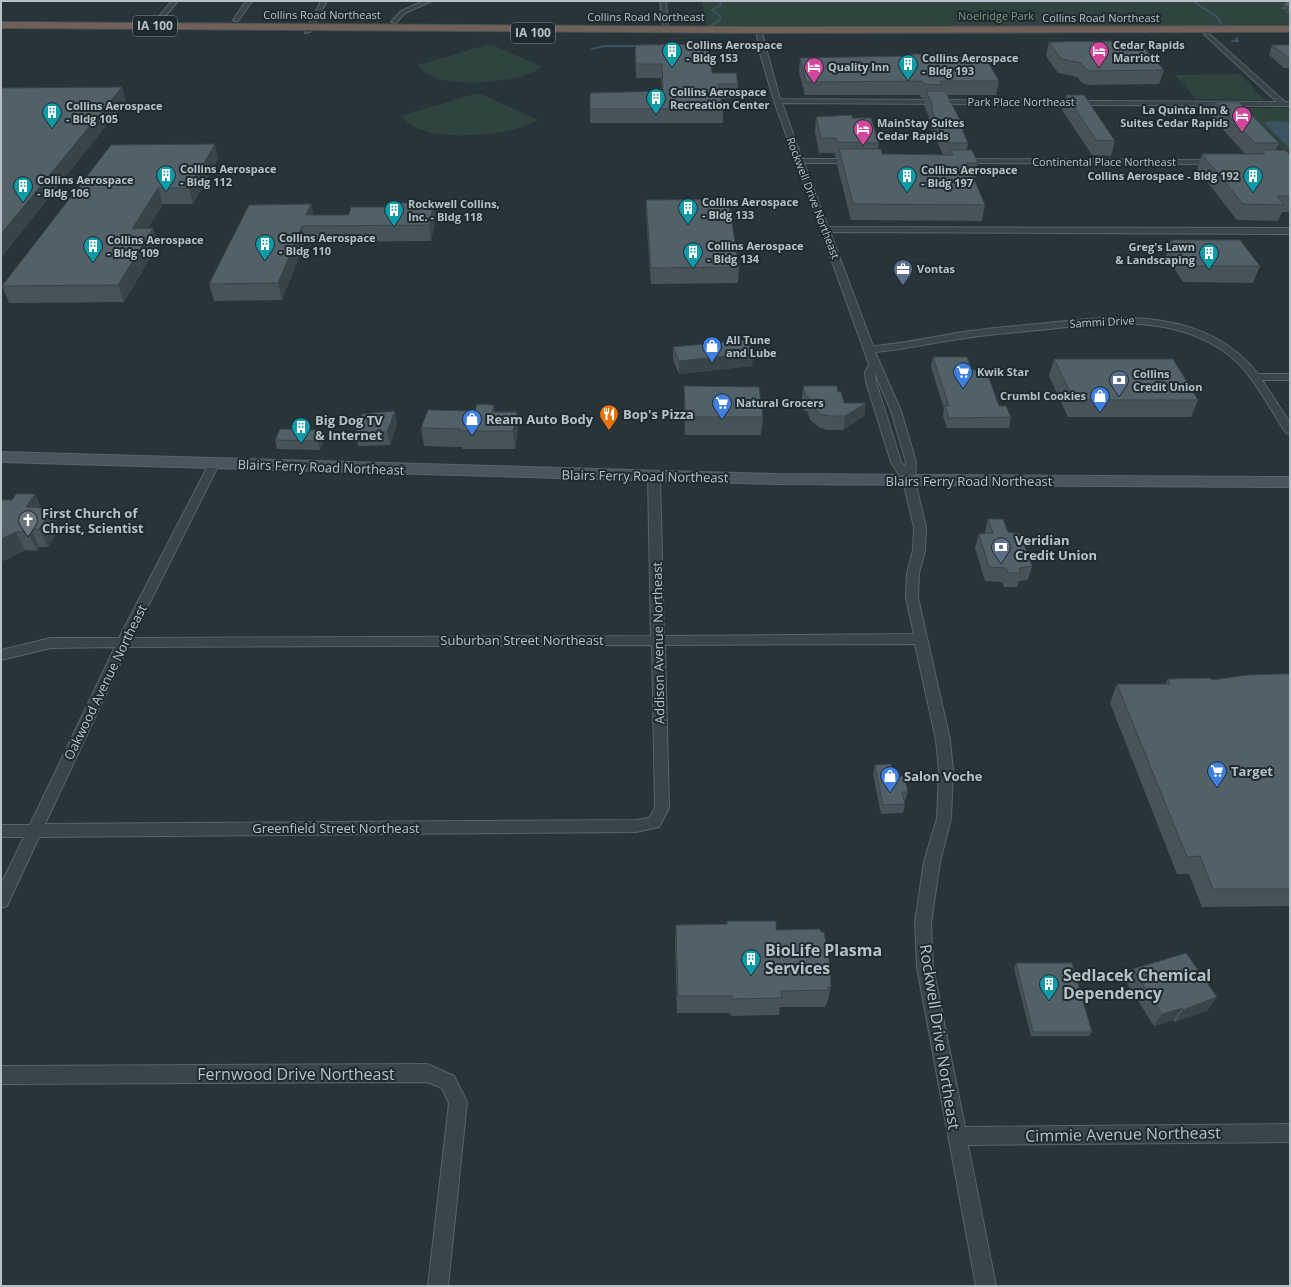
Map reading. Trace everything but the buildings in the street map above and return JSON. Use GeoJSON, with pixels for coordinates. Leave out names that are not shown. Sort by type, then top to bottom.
{"type":"FeatureCollection","features":[{"type":"Feature","properties":{"kind":"highway","name":"Collins Road Northeast"},"geometry":{"type":"LineString","coordinates":[[1,25],[308,30]]}},
{"type":"Feature","properties":{"kind":"highway","name":"Collins Road Northeast"},"geometry":{"type":"LineString","coordinates":[[1,30],[1290,34]]}},
{"type":"Feature","properties":{"kind":"highway","name":"Collins Road Northeast"},"geometry":{"type":"LineString","coordinates":[[759,32],[1290,30]]}},
{"type":"Feature","properties":{"kind":"highway","name":"Collins Road Northeast"},"geometry":{"type":"LineString","coordinates":[[1207,34],[1210,32],[1290,30]]}},
{"type":"Feature","properties":{"kind":"main road","name":"Blairs Ferry Road Northeast"},"geometry":{"type":"LineString","coordinates":[[1,457],[654,477],[909,481],[1290,482]]}},
{"type":"Feature","properties":{"kind":"street"},"geometry":{"type":"LineString","coordinates":[[158,21],[175,1]]}},
{"type":"Feature","properties":{"kind":"street"},"geometry":{"type":"LineString","coordinates":[[236,20],[249,1]]}},
{"type":"Feature","properties":{"kind":"street"},"geometry":{"type":"LineString","coordinates":[[308,30],[324,1]]}},
{"type":"Feature","properties":{"kind":"street"},"geometry":{"type":"LineString","coordinates":[[394,22],[403,12],[429,1]]}},
{"type":"Feature","properties":{"kind":"street"},"geometry":{"type":"LineString","coordinates":[[663,1],[666,26]]}},
{"type":"Feature","properties":{"kind":"street","name":"Rockwell Drive Northeast"},"geometry":{"type":"LineString","coordinates":[[759,32],[777,101],[798,161],[825,229],[874,364],[882,376],[896,411],[911,462],[909,481],[920,527],[919,551],[913,573],[912,598],[943,740],[946,771],[944,818],[932,862],[923,923],[926,967],[956,1136],[986,1286]]}},
{"type":"Feature","properties":{"kind":"street"},"geometry":{"type":"LineString","coordinates":[[1207,34],[1287,104]]}},
{"type":"Feature","properties":{"kind":"street","name":"Park Place Northeast"},"geometry":{"type":"LineString","coordinates":[[777,101],[1287,104]]}},
{"type":"Feature","properties":{"kind":"street"},"geometry":{"type":"LineString","coordinates":[[798,161],[864,161]]}},
{"type":"Feature","properties":{"kind":"street","name":"Continental Place Northeast"},"geometry":{"type":"LineString","coordinates":[[952,161],[1222,162]]}},
{"type":"Feature","properties":{"kind":"street"},"geometry":{"type":"LineString","coordinates":[[825,229],[1290,231]]}},
{"type":"Feature","properties":{"kind":"street","name":"Sammi Drive"},"geometry":{"type":"LineString","coordinates":[[869,348],[900,347],[958,336],[1091,321],[1134,320],[1170,325],[1213,341],[1230,352],[1244,364],[1290,432]]}},
{"type":"Feature","properties":{"kind":"street","name":"Rockwell Drive Northeast"},"geometry":{"type":"LineString","coordinates":[[874,364],[870,373],[871,382],[896,462],[909,481]]}},
{"type":"Feature","properties":{"kind":"street"},"geometry":{"type":"LineString","coordinates":[[1254,377],[1290,377]]}},
{"type":"Feature","properties":{"kind":"street","name":"Oakwood Avenue Northeast"},"geometry":{"type":"LineString","coordinates":[[1,902],[124,642],[214,464]]}},
{"type":"Feature","properties":{"kind":"street","name":"Addison Avenue Northeast"},"geometry":{"type":"LineString","coordinates":[[654,477],[662,808]]}},
{"type":"Feature","properties":{"kind":"street","name":"Suburban Street Northeast"},"geometry":{"type":"LineString","coordinates":[[1,655],[51,643],[920,639]]}},
{"type":"Feature","properties":{"kind":"street","name":"Greenfield Street Northeast"},"geometry":{"type":"LineString","coordinates":[[1,831],[636,826],[654,823],[662,808]]}},
{"type":"Feature","properties":{"kind":"street","name":"Fernwood Drive Northeast"},"geometry":{"type":"LineString","coordinates":[[1,1075],[427,1073],[448,1082],[458,1102],[438,1286]]}},
{"type":"Feature","properties":{"kind":"street","name":"Cimmie Avenue Northeast"},"geometry":{"type":"LineString","coordinates":[[956,1136],[1290,1133]]}},
{"type":"Feature","properties":{"kind":"green space","name":"Noelridge Park"},"geometry":{"type":"Polygon","coordinates":[[[702,1],[1290,1],[1290,29],[706,30],[702,1]]]}},
{"type":"Feature","properties":{"kind":"green space"},"geometry":{"type":"Polygon","coordinates":[[[486,45],[493,45],[542,67],[519,77],[504,80],[489,82],[457,82],[433,77],[418,65],[486,45]]]}},
{"type":"Feature","properties":{"kind":"green space"},"geometry":{"type":"Polygon","coordinates":[[[1240,74],[1265,100],[1196,99],[1175,75],[1240,74]]]}},
{"type":"Feature","properties":{"kind":"green space"},"geometry":{"type":"Polygon","coordinates":[[[474,94],[481,94],[538,120],[519,128],[506,131],[478,135],[448,135],[422,130],[410,124],[401,116],[474,94]]]}},
{"type":"Feature","properties":{"kind":"green space"},"geometry":{"type":"Polygon","coordinates":[[[1244,108],[1286,108],[1290,112],[1290,159],[1244,108]]]}},
{"type":"Feature","properties":{"kind":"water"},"geometry":{"type":"Polygon","coordinates":[[[1265,122],[1288,122],[1290,125],[1290,149],[1267,126],[1265,122]]]}},
{"type":"Feature","properties":{"kind":"waterway"},"geometry":{"type":"LineString","coordinates":[[709,27],[721,19],[720,16],[712,10],[721,5],[720,1]]}},
{"type":"Feature","properties":{"kind":"waterway"},"geometry":{"type":"LineString","coordinates":[[1193,1],[1217,17],[1222,25]]}},
{"type":"Feature","properties":{"kind":"waterway"},"geometry":{"type":"LineString","coordinates":[[1232,41],[1238,41],[1236,38]]}},
{"type":"Feature","properties":{"kind":"waterway"},"geometry":{"type":"LineString","coordinates":[[592,49],[604,46],[639,46]]}},
{"type":"Feature","properties":{"kind":"waterway"},"geometry":{"type":"LineString","coordinates":[[702,47],[726,47]]}},
{"type":"Feature","properties":{"kind":"place","name":"Collins Aerospace - Bldg 153"},"geometry":{"type":"Point","coordinates":[672,68]}},
{"type":"Feature","properties":{"kind":"place","name":"Cedar Rapids Marriott"},"geometry":{"type":"Point","coordinates":[1099,68]}},
{"type":"Feature","properties":{"kind":"place","name":"Collins Aerospace - Bldg 193"},"geometry":{"type":"Point","coordinates":[908,81]}},
{"type":"Feature","properties":{"kind":"place","name":"Quality Inn"},"geometry":{"type":"Point","coordinates":[814,84]}},
{"type":"Feature","properties":{"kind":"place","name":"Collins Aerospace Recreation Center"},"geometry":{"type":"Point","coordinates":[656,115]}},
{"type":"Feature","properties":{"kind":"place","name":"Collins Aerospace - Bldg 105"},"geometry":{"type":"Point","coordinates":[52,129]}},
{"type":"Feature","properties":{"kind":"place","name":"La Quinta Inn & Suites Cedar Rapids"},"geometry":{"type":"Point","coordinates":[1242,133]}},
{"type":"Feature","properties":{"kind":"place","name":"MainStay Suites Cedar Rapids"},"geometry":{"type":"Point","coordinates":[863,146]}},
{"type":"Feature","properties":{"kind":"place","name":"Collins Aerospace - Bldg 112"},"geometry":{"type":"Point","coordinates":[166,192]}},
{"type":"Feature","properties":{"kind":"place","name":"Collins Aerospace - Bldg 197"},"geometry":{"type":"Point","coordinates":[907,193]}},
{"type":"Feature","properties":{"kind":"place","name":"Collins Aerospace - Bldg 192"},"geometry":{"type":"Point","coordinates":[1253,193]}},
{"type":"Feature","properties":{"kind":"place","name":"Collins Aerospace - Bldg 106"},"geometry":{"type":"Point","coordinates":[23,203]}},
{"type":"Feature","properties":{"kind":"place","name":"Collins Aerospace - Bldg 133"},"geometry":{"type":"Point","coordinates":[688,225]}},
{"type":"Feature","properties":{"kind":"place","name":"Rockwell Collins, Inc. - Bldg 118"},"geometry":{"type":"Point","coordinates":[394,227]}},
{"type":"Feature","properties":{"kind":"place","name":"Collins Aerospace - Bldg 110"},"geometry":{"type":"Point","coordinates":[265,261]}},
{"type":"Feature","properties":{"kind":"place","name":"Collins Aerospace - Bldg 109"},"geometry":{"type":"Point","coordinates":[93,263]}},
{"type":"Feature","properties":{"kind":"place","name":"Collins Aerospace - Bldg 134"},"geometry":{"type":"Point","coordinates":[693,269]}},
{"type":"Feature","properties":{"kind":"place","name":"Greg's Lawn & Landscaping"},"geometry":{"type":"Point","coordinates":[1209,270]}},
{"type":"Feature","properties":{"kind":"place","name":"Vontas"},"geometry":{"type":"Point","coordinates":[903,286]}},
{"type":"Feature","properties":{"kind":"place","name":"All Tune and Lube"},"geometry":{"type":"Point","coordinates":[712,363]}},
{"type":"Feature","properties":{"kind":"place","name":"Kwik Star"},"geometry":{"type":"Point","coordinates":[963,389]}},
{"type":"Feature","properties":{"kind":"place","name":"Collins Credit Union"},"geometry":{"type":"Point","coordinates":[1119,397]}},
{"type":"Feature","properties":{"kind":"place","name":"Crumbl Cookies"},"geometry":{"type":"Point","coordinates":[1100,413]}},
{"type":"Feature","properties":{"kind":"place","name":"Natural Grocers"},"geometry":{"type":"Point","coordinates":[722,420]}},
{"type":"Feature","properties":{"kind":"place","name":"Bop's Pizza"},"geometry":{"type":"Point","coordinates":[609,431]}},
{"type":"Feature","properties":{"kind":"place","name":"Ream Auto Body"},"geometry":{"type":"Point","coordinates":[472,436]}},
{"type":"Feature","properties":{"kind":"place","name":"Big Dog TV & Internet"},"geometry":{"type":"Point","coordinates":[301,444]}},
{"type":"Feature","properties":{"kind":"place","name":"First Church of Christ, Scientist"},"geometry":{"type":"Point","coordinates":[28,537]}},
{"type":"Feature","properties":{"kind":"place","name":"Veridian Credit Union"},"geometry":{"type":"Point","coordinates":[1001,564]}},
{"type":"Feature","properties":{"kind":"place","name":"Target"},"geometry":{"type":"Point","coordinates":[1217,788]}},
{"type":"Feature","properties":{"kind":"place","name":"Salon Voche"},"geometry":{"type":"Point","coordinates":[890,793]}},
{"type":"Feature","properties":{"kind":"place","name":"BioLife Plasma Services"},"geometry":{"type":"Point","coordinates":[751,976]}},
{"type":"Feature","properties":{"kind":"place","name":"Sedlacek Chemical Dependency"},"geometry":{"type":"Point","coordinates":[1049,1001]}}]}
